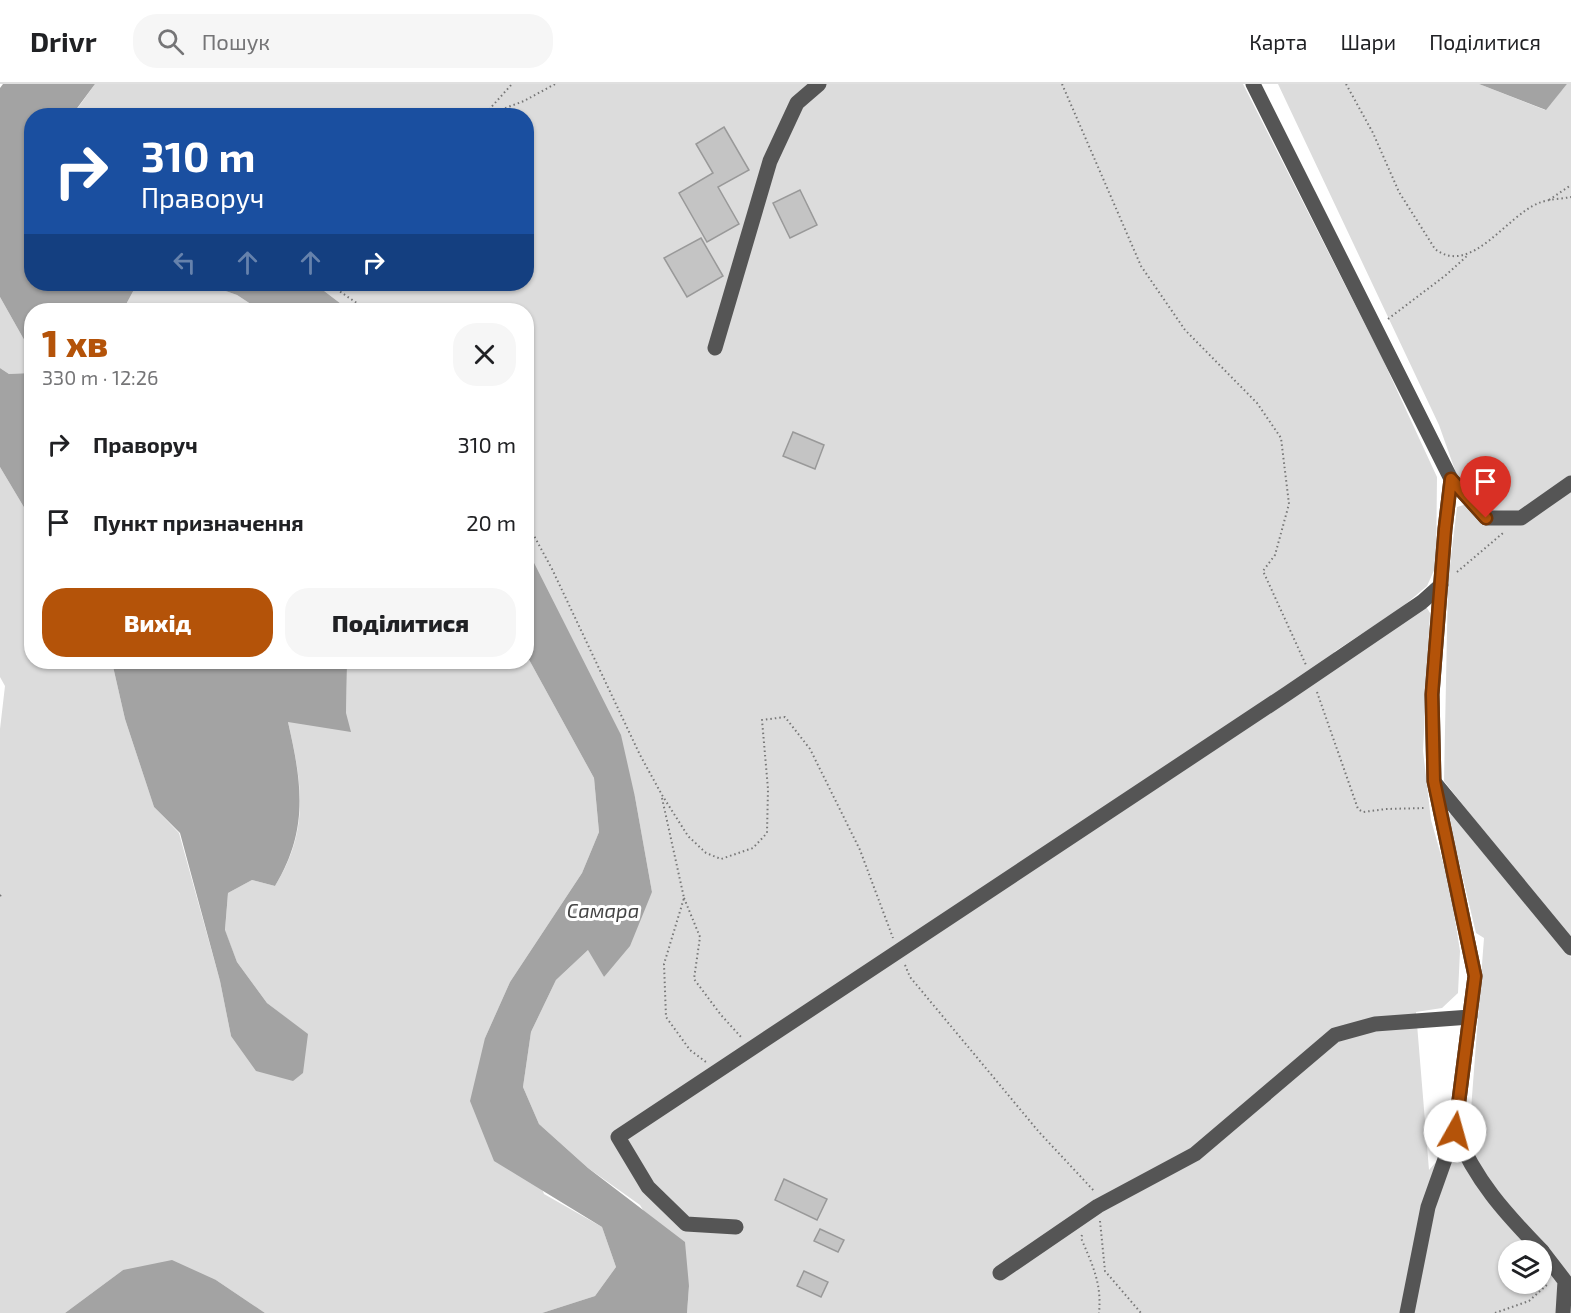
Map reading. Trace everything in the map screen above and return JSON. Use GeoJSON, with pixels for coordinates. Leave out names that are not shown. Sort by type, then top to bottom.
{"type":"FeatureCollection","features":[{"type":"Feature","properties":{"kind":"lane"},"geometry":{"type":"LineString","coordinates":[[715,348],[770,160],[797,104],[819,84]]}},
{"type":"Feature","properties":{"kind":"lane"},"geometry":{"type":"LineString","coordinates":[[1253,84],[1451,479],[1486,518],[1521,518],[1571,483]]}},
{"type":"Feature","properties":{"kind":"lane"},"geometry":{"type":"LineString","coordinates":[[1407,1313],[1428,1207],[1455,1131],[1475,976],[1434,781],[1432,694],[1451,479]]}},
{"type":"Feature","properties":{"kind":"lane"},"geometry":{"type":"LineString","coordinates":[[736,1227],[687,1224],[648,1187],[618,1137],[1312,677],[1422,602],[1441,585]]}},
{"type":"Feature","properties":{"kind":"lane"},"geometry":{"type":"LineString","coordinates":[[1434,781],[1571,948]]}},
{"type":"Feature","properties":{"kind":"lane"},"geometry":{"type":"LineString","coordinates":[[1000,1273],[1098,1206],[1195,1154],[1335,1035],[1375,1024],[1470,1017]]}},
{"type":"Feature","properties":{"kind":"lane"},"geometry":{"type":"LineString","coordinates":[[1455,1131],[1469,1163],[1504,1212],[1531,1240]]}},
{"type":"Feature","properties":{"kind":"lane"},"geometry":{"type":"LineString","coordinates":[[1552,1263],[1565,1281],[1568,1294],[1563,1313]]}},
{"type":"Feature","properties":{"kind":"path"},"geometry":{"type":"LineString","coordinates":[[491,108],[512,84]]}},
{"type":"Feature","properties":{"kind":"path"},"geometry":{"type":"LineString","coordinates":[[505,108],[524,101],[555,84]]}},
{"type":"Feature","properties":{"kind":"path"},"geometry":{"type":"LineString","coordinates":[[1062,84],[1141,266],[1185,330],[1257,403],[1281,438],[1289,504],[1275,555],[1263,571],[1312,677],[1358,809],[1363,812],[1438,806]]}},
{"type":"Feature","properties":{"kind":"path"},"geometry":{"type":"LineString","coordinates":[[1346,84],[1374,133],[1399,192],[1435,249],[1455,258],[1469,254]]}},
{"type":"Feature","properties":{"kind":"path"},"geometry":{"type":"LineString","coordinates":[[1547,202],[1571,185]]}},
{"type":"Feature","properties":{"kind":"path"},"geometry":{"type":"LineString","coordinates":[[1375,327],[1410,304],[1469,254],[1538,203],[1571,197]]}},
{"type":"Feature","properties":{"kind":"path"},"geometry":{"type":"LineString","coordinates":[[339,291],[357,303]]}},
{"type":"Feature","properties":{"kind":"path"},"geometry":{"type":"LineString","coordinates":[[1441,585],[1521,518]]}},
{"type":"Feature","properties":{"kind":"path"},"geometry":{"type":"LineString","coordinates":[[534,536],[640,755],[688,836],[706,854],[721,859],[753,848],[767,833],[768,789],[762,720],[785,717],[810,749],[860,850],[910,977],[1039,1132],[1096,1194],[1105,1271],[1141,1313]]}},
{"type":"Feature","properties":{"kind":"path"},"geometry":{"type":"LineString","coordinates":[[662,795],[684,898],[700,937],[694,979],[739,1036],[758,1044]]}},
{"type":"Feature","properties":{"kind":"path"},"geometry":{"type":"LineString","coordinates":[[684,898],[664,964],[666,1017],[690,1050],[717,1071]]}},
{"type":"Feature","properties":{"kind":"path"},"geometry":{"type":"LineString","coordinates":[[1085,1230],[1081,1238],[1095,1271],[1101,1293],[1099,1313]]}},
{"type":"Feature","properties":{"kind":"path"},"geometry":{"type":"LineString","coordinates":[[1495,1313],[1529,1301],[1549,1284],[1557,1269]]}},
{"type":"Feature","properties":{"kind":"shaded area"},"geometry":{"type":"Polygon","coordinates":[[[95,84],[1243,84],[1383,360],[1437,477],[1436,566],[1427,586],[1401,608],[1334,652],[1338,664],[1422,608],[1427,608],[1430,613],[1423,751],[1431,820],[1450,887],[1460,951],[1458,993],[1442,1008],[1416,1012],[1429,1170],[1470,1123],[1484,938],[1476,933],[1448,816],[1453,811],[1469,836],[1571,957],[1571,1313],[687,1313],[689,1286],[640,1205],[588,1168],[539,1124],[523,1087],[531,1032],[556,980],[589,949],[604,977],[652,892],[635,797],[534,565],[534,303],[340,303],[324,291],[534,291],[534,108],[78,108],[95,84]]]}},
{"type":"Feature","properties":{"kind":"shaded area"},"geometry":{"type":"Polygon","coordinates":[[[1278,84],[1479,84],[1545,110],[1567,84],[1571,84],[1571,942],[1444,781],[1448,582],[1457,507],[1467,504],[1439,425],[1278,84]]]}},
{"type":"Feature","properties":{"kind":"shaded area"},"geometry":{"type":"Polygon","coordinates":[[[133,291],[226,291],[249,303],[127,303],[133,291]]]}},
{"type":"Feature","properties":{"kind":"shaded area"},"geometry":{"type":"Polygon","coordinates":[[[0,297],[24,340],[24,373],[9,374],[0,368],[0,297]]]}},
{"type":"Feature","properties":{"kind":"shaded area"},"geometry":{"type":"Polygon","coordinates":[[[0,467],[24,507],[24,669],[114,669],[125,719],[154,807],[179,833],[220,981],[231,1036],[308,1035],[267,1003],[237,962],[225,931],[228,893],[252,880],[275,886],[294,845],[300,806],[297,765],[288,722],[346,713],[347,669],[534,669],[594,778],[599,832],[582,873],[510,982],[485,1038],[544,1194],[602,1227],[616,1267],[595,1296],[542,1313],[265,1313],[216,1280],[123,1270],[65,1313],[0,1313],[0,729],[5,686],[0,677],[0,467]]]}},
{"type":"Feature","properties":{"kind":"water"},"geometry":{"type":"Polygon","coordinates":[[[3,84],[95,84],[77,108],[24,108],[24,291],[133,291],[127,303],[24,303],[24,340],[0,297],[0,88],[3,84]]]}},
{"type":"Feature","properties":{"kind":"water"},"geometry":{"type":"Polygon","coordinates":[[[1479,84],[1567,84],[1546,110],[1479,84]]]}},
{"type":"Feature","properties":{"kind":"water"},"geometry":{"type":"Polygon","coordinates":[[[226,291],[324,291],[340,303],[249,303],[226,291]]]}},
{"type":"Feature","properties":{"kind":"water"},"geometry":{"type":"Polygon","coordinates":[[[0,368],[9,374],[24,373],[24,507],[0,467],[0,368]]]}},
{"type":"Feature","properties":{"kind":"water","name":"Самара"},"geometry":{"type":"Polygon","coordinates":[[[534,563],[621,735],[652,892],[630,946],[604,977],[588,950],[556,980],[531,1032],[523,1087],[539,1124],[588,1168],[685,1242],[689,1286],[687,1313],[542,1313],[595,1296],[616,1267],[602,1227],[494,1161],[470,1101],[485,1038],[510,982],[582,873],[599,832],[594,778],[534,669],[534,563]]]}},
{"type":"Feature","properties":{"kind":"water"},"geometry":{"type":"Polygon","coordinates":[[[114,669],[347,669],[346,713],[351,732],[288,722],[297,765],[300,806],[293,845],[275,886],[252,880],[228,893],[225,930],[237,962],[267,1003],[308,1034],[303,1073],[293,1081],[256,1071],[231,1036],[220,981],[180,833],[154,807],[125,719],[114,669]]]}},
{"type":"Feature","properties":{"kind":"water"},"geometry":{"type":"Polygon","coordinates":[[[172,1260],[216,1280],[265,1313],[65,1313],[123,1270],[172,1260]]]}},
{"type":"Feature","properties":{"kind":"building"},"geometry":{"type":"Polygon","coordinates":[[[724,127],[749,170],[718,187],[739,224],[707,242],[679,193],[713,173],[696,144],[724,127]]]}},
{"type":"Feature","properties":{"kind":"building"},"geometry":{"type":"Polygon","coordinates":[[[800,190],[817,225],[790,238],[773,203],[800,190]]]}},
{"type":"Feature","properties":{"kind":"building"},"geometry":{"type":"Polygon","coordinates":[[[701,238],[723,276],[687,297],[664,258],[701,238]]]}},
{"type":"Feature","properties":{"kind":"building"},"geometry":{"type":"Polygon","coordinates":[[[793,432],[824,445],[815,469],[783,456],[793,432]]]}},
{"type":"Feature","properties":{"kind":"building"},"geometry":{"type":"Polygon","coordinates":[[[784,1179],[827,1199],[817,1220],[775,1200],[784,1179]]]}},
{"type":"Feature","properties":{"kind":"building"},"geometry":{"type":"Polygon","coordinates":[[[820,1229],[844,1240],[838,1252],[814,1241],[820,1229]]]}},
{"type":"Feature","properties":{"kind":"building"},"geometry":{"type":"Polygon","coordinates":[[[804,1271],[828,1282],[821,1297],[797,1286],[804,1271]]]}},
{"type":"Feature","properties":{"kind":"route"},"geometry":{"type":"LineString","coordinates":[[1455,1131],[1475,976],[1434,781],[1432,694],[1451,479],[1486,518]]}}]}
